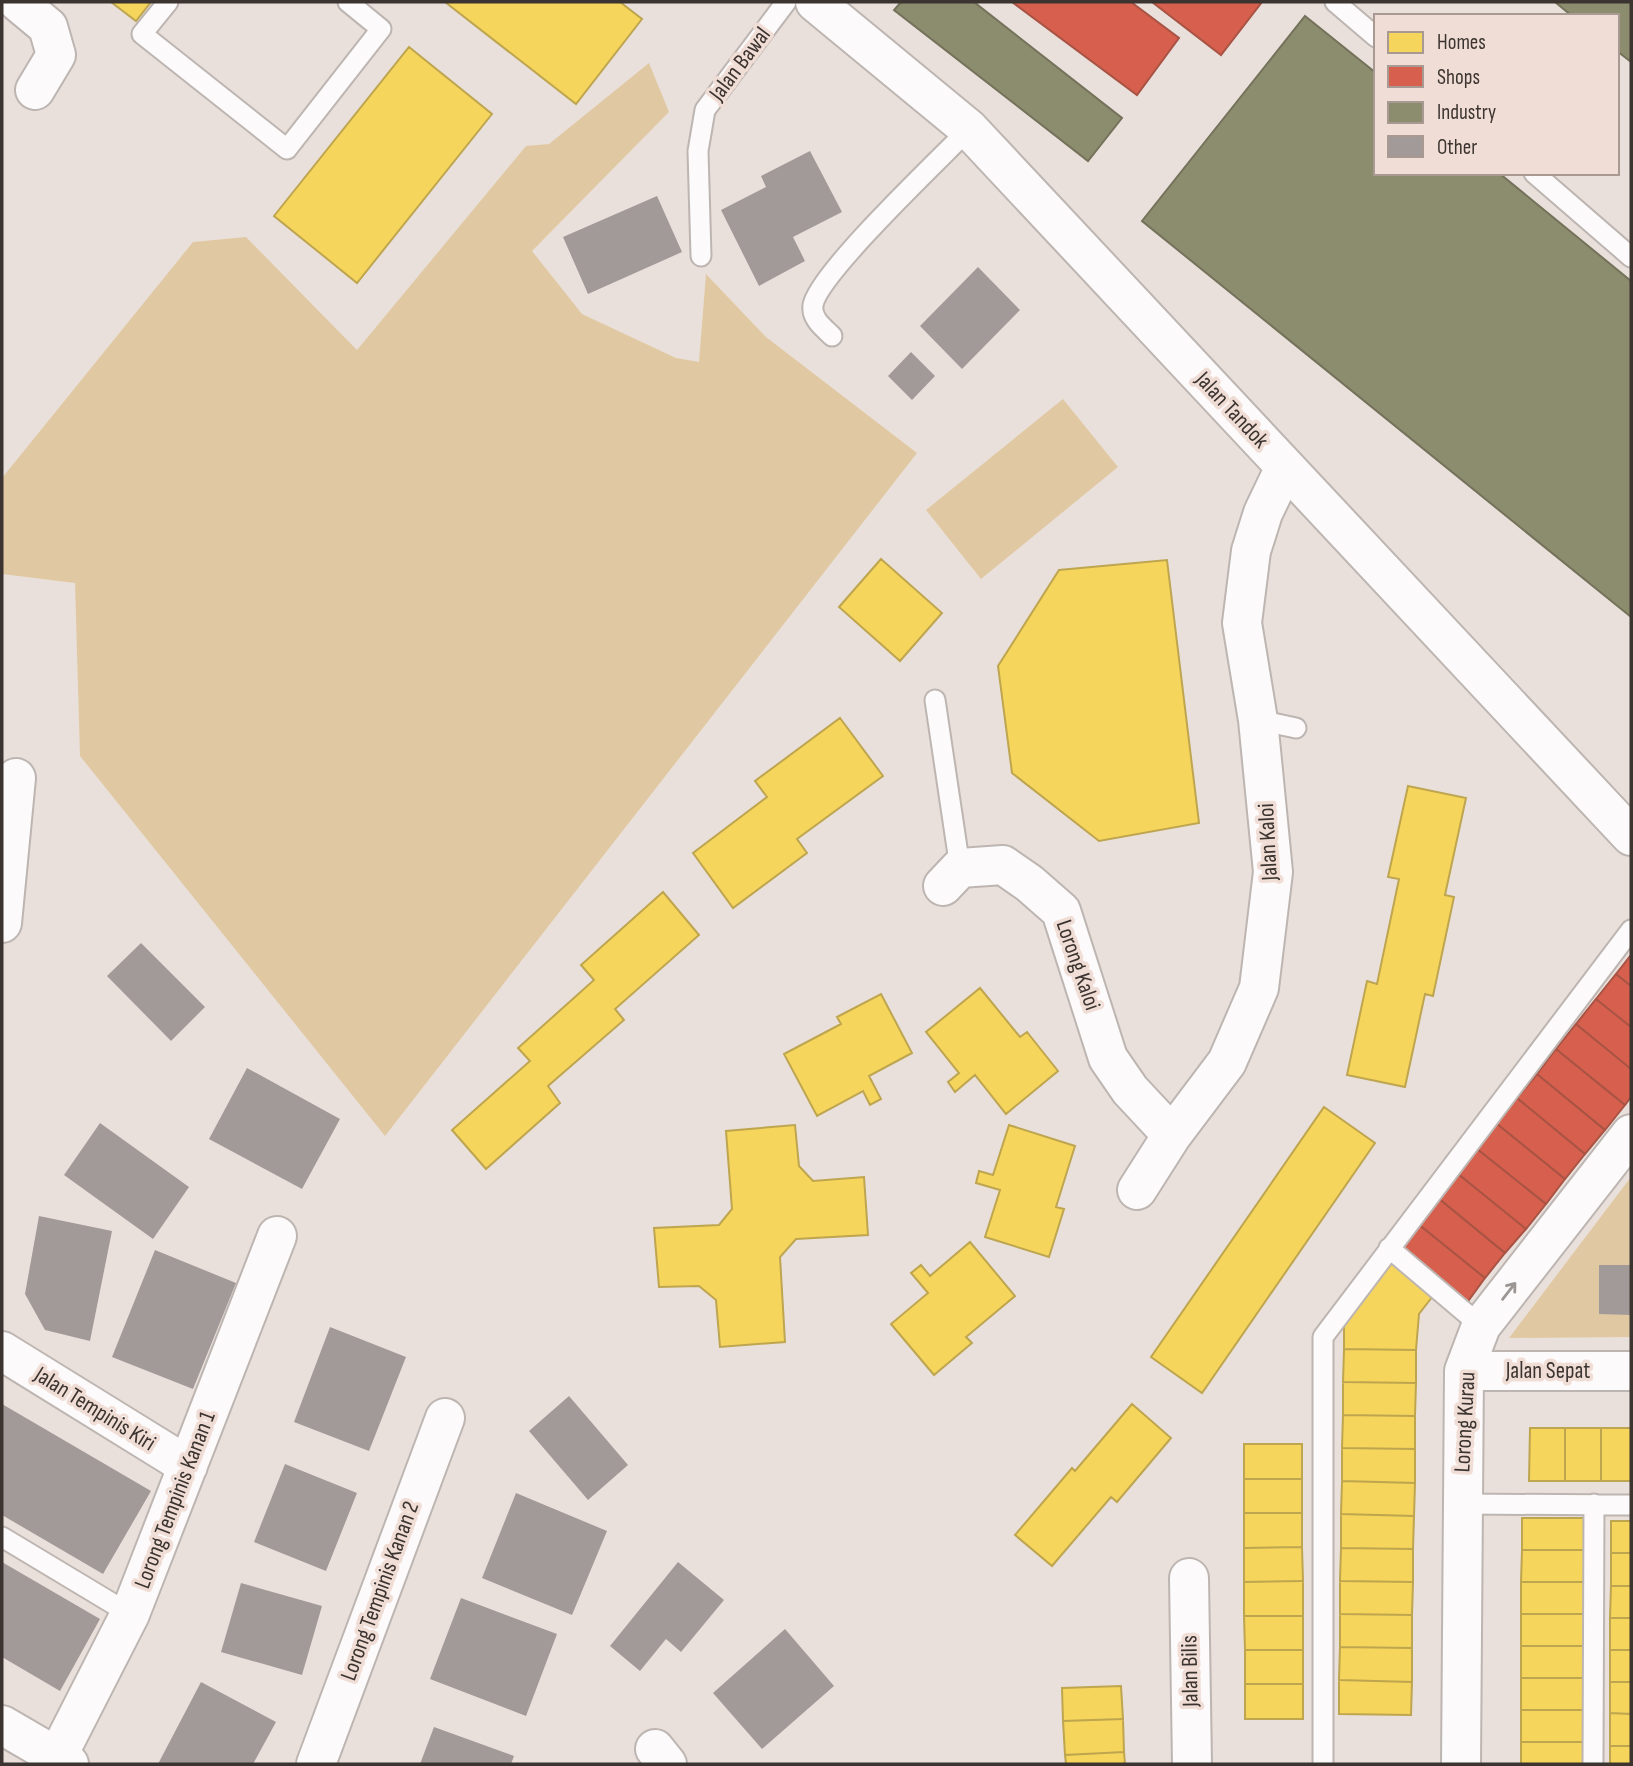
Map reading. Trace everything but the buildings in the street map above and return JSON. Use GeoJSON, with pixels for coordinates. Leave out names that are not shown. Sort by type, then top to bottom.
{"type":"FeatureCollection","features":[{"type":"Feature","properties":{"kind":"street"},"geometry":{"type":"LineString","coordinates":[[18,2],[48,27],[55,55],[35,90]]}},
{"type":"Feature","properties":{"kind":"street","name":"Jalan Tandok"},"geometry":{"type":"LineString","coordinates":[[811,3],[969,129],[1631,836]]}},
{"type":"Feature","properties":{"kind":"street","name":"Jalan Kaloi"},"geometry":{"type":"LineString","coordinates":[[1137,1190],[1172,1135],[1227,1062],[1259,988],[1273,872],[1258,720],[1242,623],[1251,551],[1263,513],[1285,467]]}},
{"type":"Feature","properties":{"kind":"street"},"geometry":{"type":"LineString","coordinates":[[2,923],[16,778]]}},
{"type":"Feature","properties":{"kind":"street","name":"Lorong Kaloi"},"geometry":{"type":"LineString","coordinates":[[951,877],[1003,865],[1061,911],[1108,1058],[1130,1090],[1172,1135]]}},
{"type":"Feature","properties":{"kind":"street","name":"Lorong Kurau"},"geometry":{"type":"LineString","coordinates":[[1461,1764],[1464,1371],[1482,1326],[1631,1134]]}},
{"type":"Feature","properties":{"kind":"street","name":"Lorong Tempinis Kanan 1"},"geometry":{"type":"LineString","coordinates":[[63,1760],[130,1614],[277,1236]]}},
{"type":"Feature","properties":{"kind":"street","name":"Jalan Tempinis Kiri"},"geometry":{"type":"LineString","coordinates":[[2,1351],[188,1466]]}},
{"type":"Feature","properties":{"kind":"street","name":"Jalan Sepat"},"geometry":{"type":"LineString","coordinates":[[1464,1371],[1631,1371]]}},
{"type":"Feature","properties":{"kind":"street","name":"Lorong Tempinis Kanan 2"},"geometry":{"type":"LineString","coordinates":[[316,1764],[445,1418]]}},
{"type":"Feature","properties":{"kind":"street","name":"Jalan Bilis"},"geometry":{"type":"LineString","coordinates":[[1189,1578],[1192,1764]]}},
{"type":"Feature","properties":{"kind":"street"},"geometry":{"type":"LineString","coordinates":[[2,1725],[63,1760]]}},
{"type":"Feature","properties":{"kind":"lane"},"geometry":{"type":"LineString","coordinates":[[168,2],[142,34],[287,149],[381,29],[348,2]]}},
{"type":"Feature","properties":{"kind":"lane"},"geometry":{"type":"LineString","coordinates":[[1335,2],[1374,35]]}},
{"type":"Feature","properties":{"kind":"lane","name":"Jalan Bawal"},"geometry":{"type":"LineString","coordinates":[[701,256],[698,151],[705,110],[811,3]]}},
{"type":"Feature","properties":{"kind":"lane"},"geometry":{"type":"LineString","coordinates":[[832,336],[816,321],[813,306],[826,281],[855,246],[969,129]]}},
{"type":"Feature","properties":{"kind":"lane"},"geometry":{"type":"LineString","coordinates":[[1536,175],[1631,257]]}},
{"type":"Feature","properties":{"kind":"lane"},"geometry":{"type":"LineString","coordinates":[[935,700],[951,877]]}},
{"type":"Feature","properties":{"kind":"lane"},"geometry":{"type":"LineString","coordinates":[[1258,720],[1296,728]]}},
{"type":"Feature","properties":{"kind":"lane"},"geometry":{"type":"LineString","coordinates":[[1323,1764],[1323,1337],[1631,930]]}},
{"type":"Feature","properties":{"kind":"lane"},"geometry":{"type":"LineString","coordinates":[[1389,1248],[1482,1326]]}},
{"type":"Feature","properties":{"kind":"lane"},"geometry":{"type":"LineString","coordinates":[[1462,1504],[1631,1504]]}},
{"type":"Feature","properties":{"kind":"lane"},"geometry":{"type":"LineString","coordinates":[[1593,1764],[1594,1504]]}},
{"type":"Feature","properties":{"kind":"lane"},"geometry":{"type":"LineString","coordinates":[[2,1537],[130,1614]]}},
{"type":"Feature","properties":{"kind":"shaded area"},"geometry":{"type":"Polygon","coordinates":[[[649,63],[669,112],[532,251],[582,314],[676,358],[699,362],[706,274],[766,337],[917,453],[385,1136],[80,756],[75,583],[2,574],[2,478],[193,242],[246,237],[357,350],[526,146],[549,144],[649,63]]]}},
{"type":"Feature","properties":{"kind":"shaded area"},"geometry":{"type":"Polygon","coordinates":[[[1063,399],[1118,467],[981,579],[926,510],[1063,399]]]}},
{"type":"Feature","properties":{"kind":"shaded area"},"geometry":{"type":"Polygon","coordinates":[[[1631,1177],[1631,1337],[1509,1338],[1631,1177]]]}}]}
